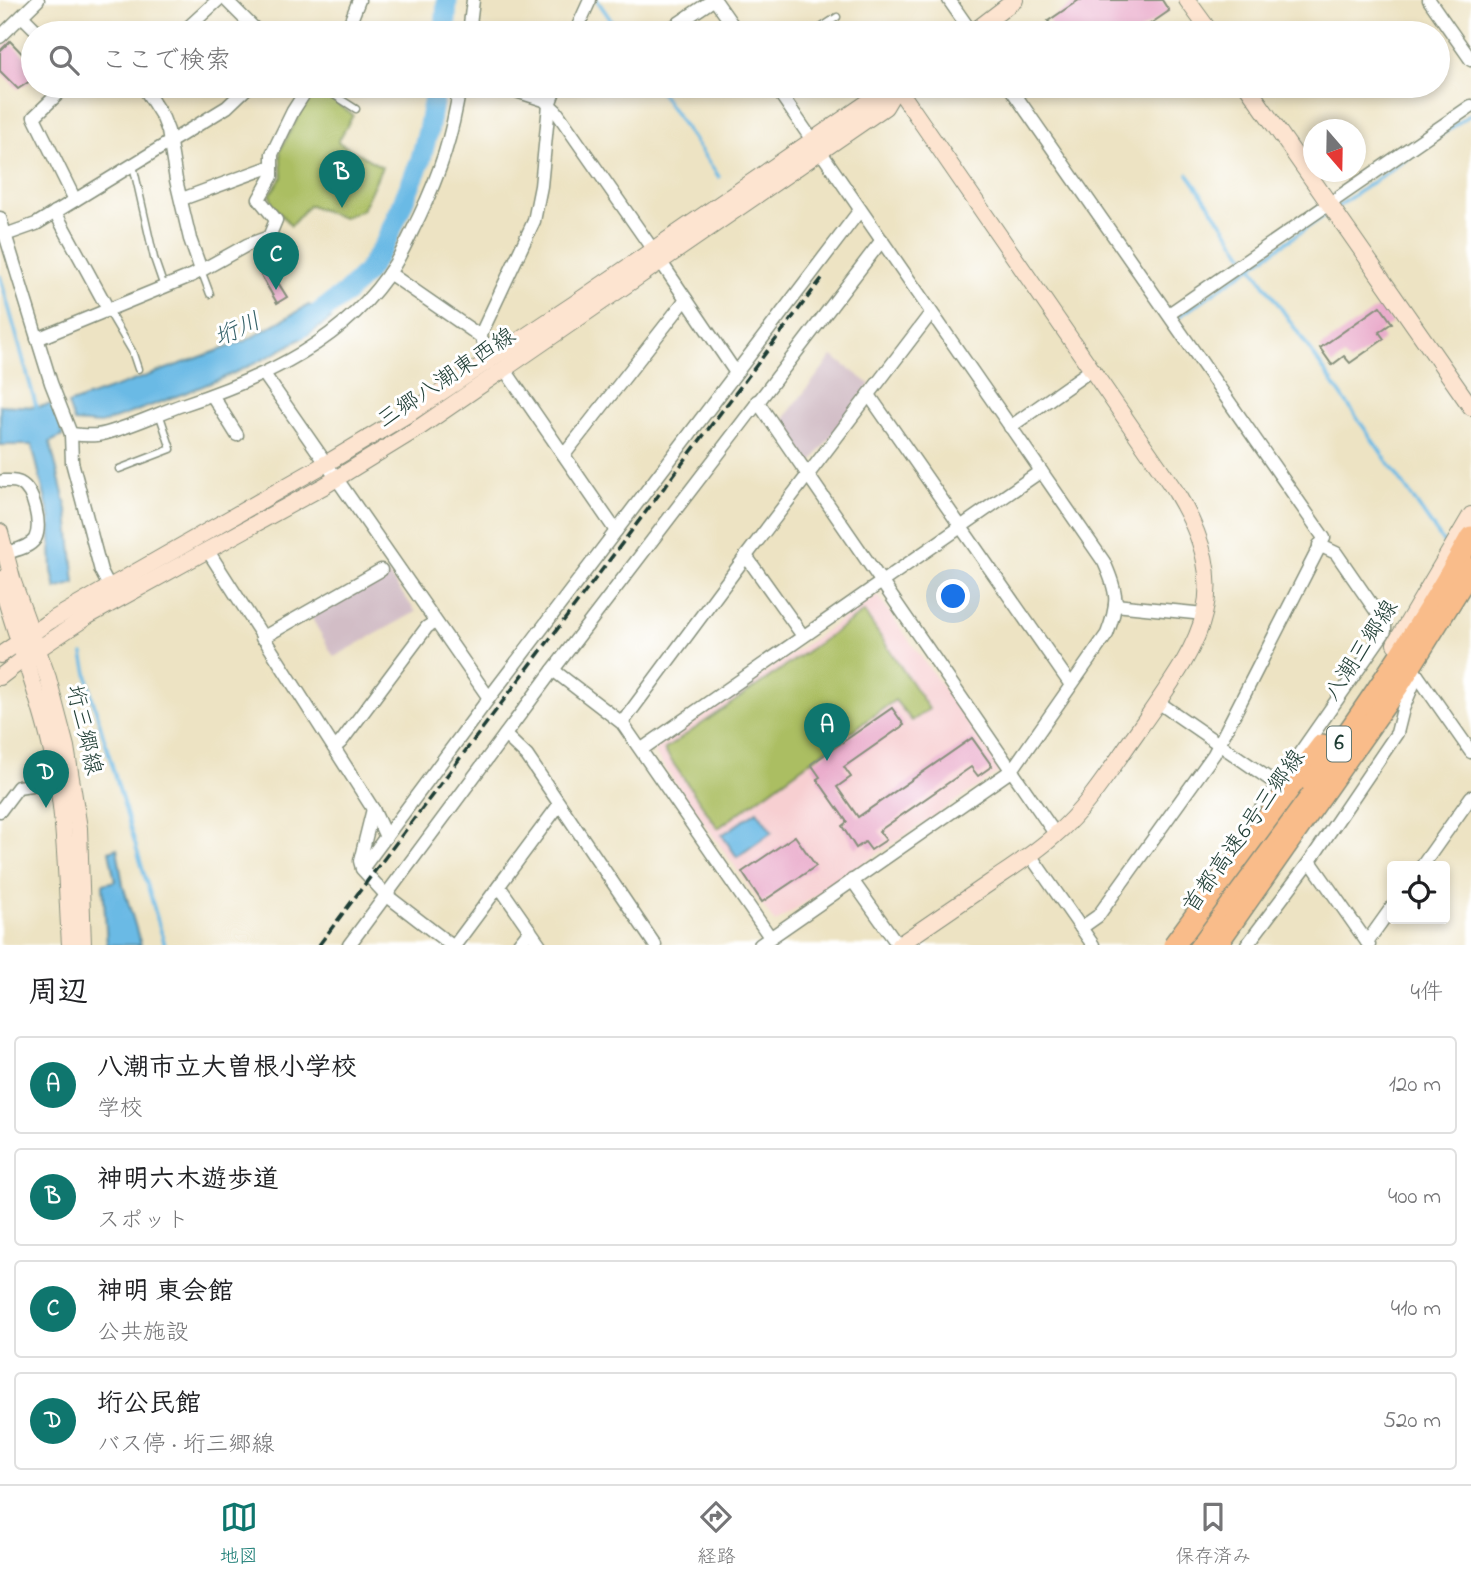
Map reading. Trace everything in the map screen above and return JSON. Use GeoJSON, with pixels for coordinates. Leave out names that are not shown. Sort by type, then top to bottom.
{"type":"FeatureCollection","features":[{"type":"Feature","properties":{"kind":"highway","name":"首都高速6号三郷線"},"geometry":{"type":"LineString","coordinates":[[1197,945],[1386,677],[1427,615],[1471,537]]}},
{"type":"Feature","properties":{"kind":"highway","name":"首都高速6号三郷線"},"geometry":{"type":"LineString","coordinates":[[1216,945],[1398,686],[1471,569]]}},
{"type":"Feature","properties":{"kind":"highway"},"geometry":{"type":"LineString","coordinates":[[1234,945],[1383,734],[1397,695]]}},
{"type":"Feature","properties":{"kind":"highway"},"geometry":{"type":"LineString","coordinates":[[1174,945],[1286,783],[1353,707]]}},
{"type":"Feature","properties":{"kind":"street"},"geometry":{"type":"LineString","coordinates":[[0,37],[38,0]]}},
{"type":"Feature","properties":{"kind":"street"},"geometry":{"type":"LineString","coordinates":[[195,21],[218,0]]}},
{"type":"Feature","properties":{"kind":"street"},"geometry":{"type":"LineString","coordinates":[[226,0],[247,21]]}},
{"type":"Feature","properties":{"kind":"street"},"geometry":{"type":"LineString","coordinates":[[351,21],[359,0]]}},
{"type":"Feature","properties":{"kind":"street"},"geometry":{"type":"LineString","coordinates":[[470,21],[473,0]]}},
{"type":"Feature","properties":{"kind":"street"},"geometry":{"type":"LineString","coordinates":[[580,21],[590,0]]}},
{"type":"Feature","properties":{"kind":"street"},"geometry":{"type":"LineString","coordinates":[[682,21],[714,0],[729,21]]}},
{"type":"Feature","properties":{"kind":"street"},"geometry":{"type":"LineString","coordinates":[[949,0],[964,21]]}},
{"type":"Feature","properties":{"kind":"street"},"geometry":{"type":"LineString","coordinates":[[987,21],[1014,0]]}},
{"type":"Feature","properties":{"kind":"street"},"geometry":{"type":"LineString","coordinates":[[1188,0],[1202,21]]}},
{"type":"Feature","properties":{"kind":"street"},"geometry":{"type":"LineString","coordinates":[[1430,0],[1444,21]]}},
{"type":"Feature","properties":{"kind":"street"},"geometry":{"type":"LineString","coordinates":[[22,16],[27,21]]}},
{"type":"Feature","properties":{"kind":"street"},"geometry":{"type":"LineString","coordinates":[[1450,29],[1471,60]]}},
{"type":"Feature","properties":{"kind":"street"},"geometry":{"type":"LineString","coordinates":[[54,98],[34,117],[75,200]]}},
{"type":"Feature","properties":{"kind":"street"},"geometry":{"type":"LineString","coordinates":[[150,98],[163,118],[190,239],[201,270]]}},
{"type":"Feature","properties":{"kind":"street"},"geometry":{"type":"LineString","coordinates":[[5,235],[36,224],[227,107],[236,98]]}},
{"type":"Feature","properties":{"kind":"street"},"geometry":{"type":"LineString","coordinates":[[37,339],[164,287],[247,245],[269,237],[276,220],[259,199],[272,176],[272,154],[301,98]]}},
{"type":"Feature","properties":{"kind":"street"},"geometry":{"type":"LineString","coordinates":[[71,434],[100,435],[212,395],[264,374],[309,349],[342,325],[389,273],[401,253],[442,164],[458,98]]}},
{"type":"Feature","properties":{"kind":"street"},"geometry":{"type":"LineString","coordinates":[[538,98],[556,111],[736,373]]}},
{"type":"Feature","properties":{"kind":"street"},"geometry":{"type":"LineString","coordinates":[[480,336],[534,221],[552,98]]}},
{"type":"Feature","properties":{"kind":"street"},"geometry":{"type":"LineString","coordinates":[[553,670],[622,723],[642,749],[765,941],[1012,770],[1107,634],[1116,611],[1114,586],[1104,562],[783,98]]}},
{"type":"Feature","properties":{"kind":"street","name":"三郷八潮東西線"},"geometry":{"type":"LineString","coordinates":[[0,677],[88,616],[337,478],[816,146],[875,98]]}},
{"type":"Feature","properties":{"kind":"street"},"geometry":{"type":"LineString","coordinates":[[852,880],[898,945],[1056,835],[1106,777],[1179,672],[1193,647],[1204,614],[1207,594],[1205,563],[1192,520],[906,98]]}},
{"type":"Feature","properties":{"kind":"street"},"geometry":{"type":"LineString","coordinates":[[1017,98],[1324,538],[1219,745],[1098,916],[1081,928]]}},
{"type":"Feature","properties":{"kind":"street"},"geometry":{"type":"LineString","coordinates":[[1255,98],[1471,407]]}},
{"type":"Feature","properties":{"kind":"street"},"geometry":{"type":"LineString","coordinates":[[1169,314],[1471,106]]}},
{"type":"Feature","properties":{"kind":"street"},"geometry":{"type":"LineString","coordinates":[[181,200],[272,166]]}},
{"type":"Feature","properties":{"kind":"street"},"geometry":{"type":"LineString","coordinates":[[362,869],[860,210]]}},
{"type":"Feature","properties":{"kind":"street"},"geometry":{"type":"LineString","coordinates":[[55,212],[109,311]]}},
{"type":"Feature","properties":{"kind":"street"},"geometry":{"type":"LineString","coordinates":[[0,218],[37,339],[71,434],[72,462],[101,571],[109,586]]}},
{"type":"Feature","properties":{"kind":"street"},"geometry":{"type":"LineString","coordinates":[[349,945],[553,670],[882,240]]}},
{"type":"Feature","properties":{"kind":"street"},"geometry":{"type":"LineString","coordinates":[[389,273],[480,336],[616,531]]}},
{"type":"Feature","properties":{"kind":"street"},"geometry":{"type":"LineString","coordinates":[[564,455],[686,299]]}},
{"type":"Feature","properties":{"kind":"street"},"geometry":{"type":"LineString","coordinates":[[622,723],[932,313]]}},
{"type":"Feature","properties":{"kind":"street","name":"三郷八潮東西線"},"geometry":{"type":"LineString","coordinates":[[0,655],[26,636],[109,586],[499,364]]}},
{"type":"Feature","properties":{"kind":"street"},"geometry":{"type":"LineString","coordinates":[[1010,427],[1091,370]]}},
{"type":"Feature","properties":{"kind":"street"},"geometry":{"type":"LineString","coordinates":[[264,374],[489,698]]}},
{"type":"Feature","properties":{"kind":"street"},"geometry":{"type":"LineString","coordinates":[[212,395],[237,435]]}},
{"type":"Feature","properties":{"kind":"street"},"geometry":{"type":"LineString","coordinates":[[869,395],[1071,685]]}},
{"type":"Feature","properties":{"kind":"street"},"geometry":{"type":"LineString","coordinates":[[757,401],[1056,835]]}},
{"type":"Feature","properties":{"kind":"street"},"geometry":{"type":"LineString","coordinates":[[642,749],[1041,471]]}},
{"type":"Feature","properties":{"kind":"street"},"geometry":{"type":"LineString","coordinates":[[3,481],[18,482],[25,487],[34,507],[37,531],[29,545],[6,553]]}},
{"type":"Feature","properties":{"kind":"street","name":"八潮三郷線"},"geometry":{"type":"LineString","coordinates":[[1187,945],[1398,640],[1471,515]]}},
{"type":"Feature","properties":{"kind":"street","name":"垳三郷線"},"geometry":{"type":"LineString","coordinates":[[0,532],[26,636]]}},
{"type":"Feature","properties":{"kind":"street"},"geometry":{"type":"LineString","coordinates":[[1163,945],[1286,783],[1385,631],[1385,624],[1336,553],[1320,545]]}},
{"type":"Feature","properties":{"kind":"street"},"geometry":{"type":"LineString","coordinates":[[208,551],[373,809],[386,836]]}},
{"type":"Feature","properties":{"kind":"street"},"geometry":{"type":"LineString","coordinates":[[746,556],[803,636]]}},
{"type":"Feature","properties":{"kind":"street"},"geometry":{"type":"LineString","coordinates":[[262,638],[381,570]]}},
{"type":"Feature","properties":{"kind":"street"},"geometry":{"type":"LineString","coordinates":[[1226,945],[1296,847],[1397,695],[1415,673],[1471,576]]}},
{"type":"Feature","properties":{"kind":"street","name":"垳三郷線"},"geometry":{"type":"LineString","coordinates":[[1,582],[57,708],[79,828],[83,945]]}},
{"type":"Feature","properties":{"kind":"street"},"geometry":{"type":"LineString","coordinates":[[1115,605],[1204,614]]}},
{"type":"Feature","properties":{"kind":"street"},"geometry":{"type":"LineString","coordinates":[[334,748],[341,743],[426,627],[435,622]]}},
{"type":"Feature","properties":{"kind":"street","name":"垳三郷線"},"geometry":{"type":"LineString","coordinates":[[32,653],[57,781],[65,850],[70,945]]}},
{"type":"Feature","properties":{"kind":"street"},"geometry":{"type":"LineString","coordinates":[[1415,673],[1471,752]]}},
{"type":"Feature","properties":{"kind":"street"},"geometry":{"type":"LineString","coordinates":[[1247,945],[1310,860],[1397,733],[1415,673]]}},
{"type":"Feature","properties":{"kind":"street"},"geometry":{"type":"LineString","coordinates":[[1158,702],[1219,745],[1286,783]]}},
{"type":"Feature","properties":{"kind":"street"},"geometry":{"type":"LineString","coordinates":[[505,735],[527,756],[655,945]]}},
{"type":"Feature","properties":{"kind":"street"},"geometry":{"type":"LineString","coordinates":[[0,811],[18,788],[57,781]]}},
{"type":"Feature","properties":{"kind":"street"},"geometry":{"type":"LineString","coordinates":[[1426,861],[1471,797]]}},
{"type":"Feature","properties":{"kind":"street"},"geometry":{"type":"LineString","coordinates":[[373,809],[360,860],[362,869],[386,895],[453,945],[559,805]]}},
{"type":"Feature","properties":{"kind":"street"},"geometry":{"type":"LineString","coordinates":[[1030,855],[1093,945]]}},
{"type":"Feature","properties":{"kind":"street"},"geometry":{"type":"LineString","coordinates":[[1310,860],[1367,944],[1387,914]]}},
{"type":"Feature","properties":{"kind":"street"},"geometry":{"type":"LineString","coordinates":[[499,886],[540,945]]}},
{"type":"Feature","properties":{"kind":"street"},"geometry":{"type":"LineString","coordinates":[[1189,908],[1219,901]]}},
{"type":"Feature","properties":{"kind":"street"},"geometry":{"type":"LineString","coordinates":[[518,945],[530,930]]}},
{"type":"Feature","properties":{"kind":"lane"},"geometry":{"type":"LineString","coordinates":[[831,21],[837,17]]}},
{"type":"Feature","properties":{"kind":"lane"},"geometry":{"type":"LineString","coordinates":[[339,98],[356,109]]}},
{"type":"Feature","properties":{"kind":"lane"},"geometry":{"type":"LineString","coordinates":[[133,163],[154,258],[164,287]]}},
{"type":"Feature","properties":{"kind":"lane"},"geometry":{"type":"LineString","coordinates":[[201,270],[210,294]]}},
{"type":"Feature","properties":{"kind":"lane"},"geometry":{"type":"LineString","coordinates":[[109,311],[132,351],[138,369]]}},
{"type":"Feature","properties":{"kind":"lane"},"geometry":{"type":"LineString","coordinates":[[119,469],[171,449],[159,413]]}},
{"type":"Feature","properties":{"kind":"shaded area"},"geometry":{"type":"Polygon","coordinates":[[[832,356],[870,384],[811,463],[806,463],[779,425],[832,356]]]}},
{"type":"Feature","properties":{"kind":"shaded area"},"geometry":{"type":"Polygon","coordinates":[[[387,573],[416,612],[334,657],[310,615],[387,573]]]}},
{"type":"Feature","properties":{"kind":"shaded area"},"geometry":{"type":"Polygon","coordinates":[[[877,595],[1002,770],[775,923],[653,751],[877,595]]]}},
{"type":"Feature","properties":{"kind":"green space"},"geometry":{"type":"Polygon","coordinates":[[[308,98],[329,98],[353,115],[338,142],[382,167],[362,210],[342,218],[309,205],[291,226],[272,204],[270,194],[282,177],[280,150],[308,98]]]}},
{"type":"Feature","properties":{"kind":"green space"},"geometry":{"type":"Polygon","coordinates":[[[864,612],[929,709],[912,721],[895,700],[718,828],[664,750],[864,612]]]}},
{"type":"Feature","properties":{"kind":"water"},"geometry":{"type":"Polygon","coordinates":[[[309,305],[331,319],[248,367],[100,424],[74,422],[68,404],[245,341],[309,305]]]}},
{"type":"Feature","properties":{"kind":"water"},"geometry":{"type":"Polygon","coordinates":[[[54,404],[63,436],[50,442],[68,514],[75,583],[56,589],[52,571],[50,517],[32,445],[0,445],[0,405],[37,407],[54,404]]]}},
{"type":"Feature","properties":{"kind":"water"},"geometry":{"type":"Polygon","coordinates":[[[757,811],[772,832],[737,857],[722,835],[757,811]]]}},
{"type":"Feature","properties":{"kind":"water"},"geometry":{"type":"Polygon","coordinates":[[[117,848],[123,885],[141,945],[107,945],[103,884],[115,881],[109,851],[117,848]]]}},
{"type":"Feature","properties":{"kind":"building"},"geometry":{"type":"Polygon","coordinates":[[[1079,0],[1162,0],[1169,11],[1154,21],[1048,21],[1079,0]]]}},
{"type":"Feature","properties":{"kind":"building"},"geometry":{"type":"Polygon","coordinates":[[[10,41],[21,52],[21,87],[18,89],[0,71],[0,51],[10,41]]]}},
{"type":"Feature","properties":{"kind":"building"},"geometry":{"type":"Polygon","coordinates":[[[267,265],[287,297],[277,303],[258,270],[267,265]]]}},
{"type":"Feature","properties":{"kind":"building"},"geometry":{"type":"Polygon","coordinates":[[[1380,306],[1392,323],[1379,332],[1384,339],[1350,363],[1344,356],[1332,365],[1320,348],[1380,306]]]}},
{"type":"Feature","properties":{"kind":"building"},"geometry":{"type":"Polygon","coordinates":[[[892,708],[904,725],[844,767],[851,777],[837,787],[858,817],[972,738],[992,766],[978,776],[971,767],[879,831],[886,840],[871,850],[865,842],[856,848],[842,826],[847,822],[817,779],[820,777],[811,764],[892,708]]]}},
{"type":"Feature","properties":{"kind":"building"},"geometry":{"type":"Polygon","coordinates":[[[795,836],[816,866],[762,902],[742,872],[795,836]]]}},
{"type":"Feature","properties":{"kind":"waterway","name":"垳川"},"geometry":{"type":"LineString","coordinates":[[446,21],[447,0]]}},
{"type":"Feature","properties":{"kind":"waterway"},"geometry":{"type":"LineString","coordinates":[[597,0],[612,21]]}},
{"type":"Feature","properties":{"kind":"waterway","name":"垳川"},"geometry":{"type":"LineString","coordinates":[[299,328],[346,293],[366,273],[386,242],[420,162],[434,98]]}},
{"type":"Feature","properties":{"kind":"waterway"},"geometry":{"type":"LineString","coordinates":[[664,98],[719,177]]}},
{"type":"Feature","properties":{"kind":"waterway"},"geometry":{"type":"LineString","coordinates":[[1337,207],[1471,114]]}},
{"type":"Feature","properties":{"kind":"waterway"},"geometry":{"type":"LineString","coordinates":[[1188,174],[1446,546]]}},
{"type":"Feature","properties":{"kind":"waterway"},"geometry":{"type":"LineString","coordinates":[[1180,316],[1331,211]]}},
{"type":"Feature","properties":{"kind":"waterway"},"geometry":{"type":"LineString","coordinates":[[0,276],[37,409]]}},
{"type":"Feature","properties":{"kind":"waterway"},"geometry":{"type":"LineString","coordinates":[[83,654],[92,697],[165,945]]}},
{"type":"Feature","properties":{"kind":"railway"},"geometry":{"type":"LineString","coordinates":[[319,945],[823,277]]}},
{"type":"Feature","properties":{"kind":"place","name":"神明六木遊歩道"},"geometry":{"type":"Point","coordinates":[342,208]}},
{"type":"Feature","properties":{"kind":"place","name":"神明 東会館"},"geometry":{"type":"Point","coordinates":[276,290]}},
{"type":"Feature","properties":{"kind":"place","name":"八潮市立大曽根小学校"},"geometry":{"type":"Point","coordinates":[827,761]}},
{"type":"Feature","properties":{"kind":"place","name":"垳公民館"},"geometry":{"type":"Point","coordinates":[46,808]}}]}
